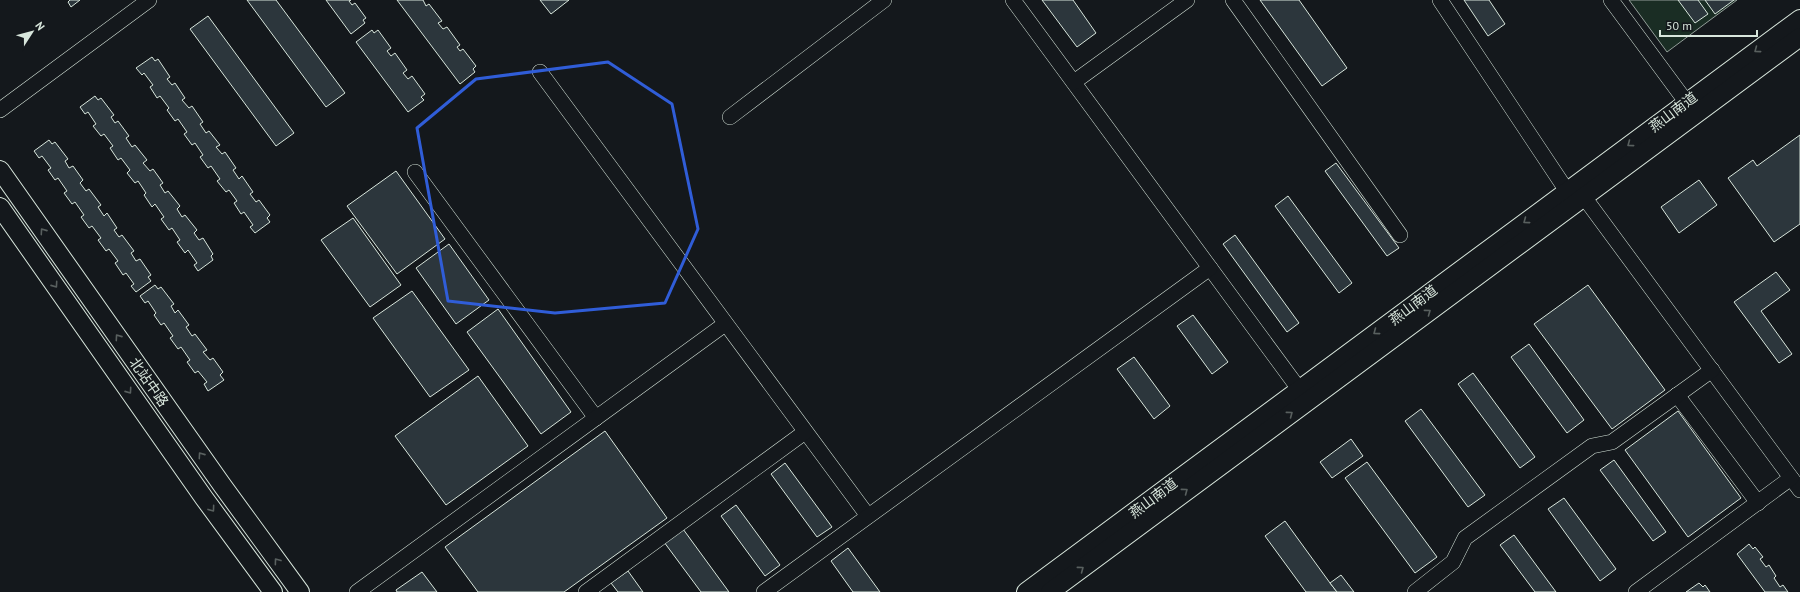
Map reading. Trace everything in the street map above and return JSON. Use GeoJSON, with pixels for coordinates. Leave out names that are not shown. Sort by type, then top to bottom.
{"type":"FeatureCollection","features":[{"type":"Feature","properties":{"kind":"main road","name":"燕山南道"},"geometry":{"type":"LineString","coordinates":[[1026,592],[1800,18]]}},
{"type":"Feature","properties":{"kind":"main road","name":"燕山南道"},"geometry":{"type":"LineString","coordinates":[[1050,592],[1800,37]]}},
{"type":"Feature","properties":{"kind":"main road","name":"北站中路"},"geometry":{"type":"LineString","coordinates":[[0,170],[222,486],[300,592]]}},
{"type":"Feature","properties":{"kind":"main road","name":"北站中路"},"geometry":{"type":"LineString","coordinates":[[0,207],[204,498],[273,592]]}},
{"type":"Feature","properties":{"kind":"street"},"geometry":{"type":"LineString","coordinates":[[0,110],[149,0]]}},
{"type":"Feature","properties":{"kind":"street"},"geometry":{"type":"LineString","coordinates":[[730,117],[884,0]]}},
{"type":"Feature","properties":{"kind":"street"},"geometry":{"type":"LineString","coordinates":[[1013,0],[1299,390]]}},
{"type":"Feature","properties":{"kind":"street"},"geometry":{"type":"LineString","coordinates":[[1074,82],[1187,0]]}},
{"type":"Feature","properties":{"kind":"street"},"geometry":{"type":"LineString","coordinates":[[1233,0],[1400,235]]}},
{"type":"Feature","properties":{"kind":"street"},"geometry":{"type":"LineString","coordinates":[[1440,0],[1567,191]]}},
{"type":"Feature","properties":{"kind":"street"},"geometry":{"type":"LineString","coordinates":[[1611,0],[1686,103]]}},
{"type":"Feature","properties":{"kind":"street"},"geometry":{"type":"LineString","coordinates":[[540,72],[868,516]]}},
{"type":"Feature","properties":{"kind":"street"},"geometry":{"type":"LineString","coordinates":[[415,172],[596,418]]}},
{"type":"Feature","properties":{"kind":"street"},"geometry":{"type":"LineString","coordinates":[[1584,197],[1796,484],[1758,503],[1636,592]]}},
{"type":"Feature","properties":{"kind":"street"},"geometry":{"type":"LineString","coordinates":[[764,592],[1210,268]]}},
{"type":"Feature","properties":{"kind":"street"},"geometry":{"type":"LineString","coordinates":[[356,592],[725,324]]}},
{"type":"Feature","properties":{"kind":"street"},"geometry":{"type":"LineString","coordinates":[[1415,592],[1454,562],[1465,538],[1592,446],[1612,442],[1712,370]]}},
{"type":"Feature","properties":{"kind":"street"},"geometry":{"type":"LineString","coordinates":[[1677,395],[1758,503]]}},
{"type":"Feature","properties":{"kind":"street"},"geometry":{"type":"LineString","coordinates":[[586,592],[805,432]]}},
{"type":"Feature","properties":{"kind":"highlighted area"},"geometry":{"type":"Polygon","coordinates":[[[608,62],[672,104],[698,229],[665,303],[555,313],[448,301],[417,128],[476,79],[608,62]]]}},
{"type":"Feature","properties":{"kind":"green space"},"geometry":{"type":"Polygon","coordinates":[[[1629,0],[1737,0],[1667,52],[1629,0]]]}},
{"type":"Feature","properties":{"kind":"building"},"geometry":{"type":"Polygon","coordinates":[[[70,0],[80,0],[71,7],[68,2],[70,0]]]}},
{"type":"Feature","properties":{"kind":"building"},"geometry":{"type":"Polygon","coordinates":[[[247,0],[276,0],[345,93],[326,107],[247,0]]]}},
{"type":"Feature","properties":{"kind":"building"},"geometry":{"type":"Polygon","coordinates":[[[326,0],[351,0],[349,1],[352,5],[355,3],[366,18],[363,20],[365,23],[351,34],[326,0]]]}},
{"type":"Feature","properties":{"kind":"building"},"geometry":{"type":"Polygon","coordinates":[[[397,0],[423,0],[426,6],[429,4],[442,21],[438,23],[443,29],[447,27],[460,45],[457,47],[460,51],[463,49],[476,66],[473,69],[475,72],[460,84],[397,0]]]}},
{"type":"Feature","properties":{"kind":"building"},"geometry":{"type":"Polygon","coordinates":[[[540,0],[569,0],[551,14],[540,0]]]}},
{"type":"Feature","properties":{"kind":"building"},"geometry":{"type":"Polygon","coordinates":[[[1042,0],[1073,0],[1096,33],[1077,47],[1042,0]]]}},
{"type":"Feature","properties":{"kind":"building"},"geometry":{"type":"Polygon","coordinates":[[[1260,0],[1299,0],[1347,68],[1322,86],[1260,0]]]}},
{"type":"Feature","properties":{"kind":"building"},"geometry":{"type":"Polygon","coordinates":[[[1464,0],[1489,0],[1505,24],[1488,36],[1464,0]]]}},
{"type":"Feature","properties":{"kind":"building"},"geometry":{"type":"Polygon","coordinates":[[[1678,0],[1698,0],[1708,14],[1695,23],[1678,0]]]}},
{"type":"Feature","properties":{"kind":"building"},"geometry":{"type":"Polygon","coordinates":[[[1705,0],[1734,0],[1715,14],[1705,0]]]}},
{"type":"Feature","properties":{"kind":"building"},"geometry":{"type":"Polygon","coordinates":[[[208,16],[294,133],[276,146],[190,29],[208,16]]]}},
{"type":"Feature","properties":{"kind":"building"},"geometry":{"type":"Polygon","coordinates":[[[372,30],[374,33],[378,30],[391,48],[387,51],[391,56],[395,53],[407,70],[403,73],[408,79],[412,76],[425,94],[421,97],[424,100],[408,112],[356,42],[372,30]]]}},
{"type":"Feature","properties":{"kind":"building"},"geometry":{"type":"Polygon","coordinates":[[[152,57],[155,61],[158,59],[170,77],[167,79],[172,85],[175,83],[185,98],[182,100],[189,108],[192,106],[203,122],[200,124],[206,133],[209,131],[220,145],[216,147],[222,154],[225,152],[236,168],[233,170],[239,179],[242,176],[253,192],[250,194],[256,202],[259,200],[270,215],[267,218],[270,222],[255,233],[250,227],[253,225],[244,212],[241,214],[234,203],[237,201],[229,190],[226,192],[217,181],[220,179],[211,166],[208,168],[200,157],[203,155],[195,143],[192,145],[184,134],[187,132],[178,119],[175,121],[167,110],[169,108],[160,96],[157,98],[150,87],[153,85],[144,73],[142,75],[136,68],[152,57]]]}},
{"type":"Feature","properties":{"kind":"building"},"geometry":{"type":"Polygon","coordinates":[[[95,96],[98,100],[101,98],[114,115],[111,117],[115,123],[118,121],[129,136],[126,138],[132,147],[135,145],[147,160],[143,163],[150,171],[153,169],[163,183],[160,185],[165,193],[168,191],[180,206],[177,209],[182,217],[185,215],[197,230],[194,233],[199,240],[203,238],[213,254],[211,256],[213,260],[198,271],[194,265],[197,263],[188,250],[185,253],[177,242],[180,240],[172,228],[169,230],[161,219],[164,217],[155,204],[152,207],[144,195],[146,193],[138,181],[135,183],[127,173],[130,170],[121,158],[118,160],[110,148],[113,146],[104,134],[101,136],[93,126],[96,124],[88,112],[85,114],[80,107],[95,96]]]}},
{"type":"Feature","properties":{"kind":"building"},"geometry":{"type":"Polygon","coordinates":[[[1800,135],[1800,224],[1774,242],[1728,178],[1753,160],[1757,166],[1800,135]]]}},
{"type":"Feature","properties":{"kind":"building"},"geometry":{"type":"Polygon","coordinates":[[[49,140],[52,144],[55,142],[68,159],[65,161],[69,168],[73,166],[83,180],[80,183],[86,191],[89,189],[101,205],[98,207],[104,216],[107,213],[117,228],[114,230],[119,237],[122,235],[134,251],[131,253],[136,261],[140,259],[151,275],[148,277],[151,281],[136,292],[131,286],[134,284],[126,273],[123,275],[115,263],[118,261],[109,249],[106,251],[98,240],[101,238],[92,226],[89,228],[81,217],[84,215],[75,202],[72,204],[64,193],[67,191],[58,178],[55,180],[48,170],[51,168],[42,156],[39,158],[34,151],[49,140]]]}},
{"type":"Feature","properties":{"kind":"building"},"geometry":{"type":"Polygon","coordinates":[[[1336,163],[1399,248],[1387,256],[1325,171],[1336,163]]]}},
{"type":"Feature","properties":{"kind":"building"},"geometry":{"type":"Polygon","coordinates":[[[396,171],[445,239],[397,274],[347,206],[396,171]]]}},
{"type":"Feature","properties":{"kind":"building"},"geometry":{"type":"Polygon","coordinates":[[[1699,180],[1717,205],[1679,233],[1661,207],[1699,180]]]}},
{"type":"Feature","properties":{"kind":"building"},"geometry":{"type":"Polygon","coordinates":[[[1288,196],[1352,283],[1339,293],[1275,206],[1288,196]]]}},
{"type":"Feature","properties":{"kind":"building"},"geometry":{"type":"Polygon","coordinates":[[[353,218],[401,285],[370,307],[321,240],[353,218]]]}},
{"type":"Feature","properties":{"kind":"building"},"geometry":{"type":"Polygon","coordinates":[[[1235,235],[1299,323],[1287,332],[1223,244],[1235,235]]]}},
{"type":"Feature","properties":{"kind":"building"},"geometry":{"type":"Polygon","coordinates":[[[449,244],[489,300],[456,324],[416,268],[449,244]]]}},
{"type":"Feature","properties":{"kind":"building"},"geometry":{"type":"Polygon","coordinates":[[[1776,272],[1790,290],[1761,311],[1792,354],[1779,363],[1734,302],[1776,272]]]}},
{"type":"Feature","properties":{"kind":"building"},"geometry":{"type":"Polygon","coordinates":[[[155,285],[158,289],[161,287],[174,304],[171,306],[175,313],[178,310],[189,325],[186,327],[192,336],[195,334],[207,350],[203,352],[210,360],[213,358],[223,372],[220,375],[224,380],[208,391],[204,384],[207,382],[198,371],[195,373],[187,362],[190,360],[181,347],[178,349],[170,338],[173,336],[164,323],[161,325],[154,315],[156,313],[148,301],[145,303],[140,296],[155,285]]]}},
{"type":"Feature","properties":{"kind":"building"},"geometry":{"type":"Polygon","coordinates":[[[1588,285],[1665,390],[1612,429],[1534,324],[1588,285]]]}},
{"type":"Feature","properties":{"kind":"building"},"geometry":{"type":"Polygon","coordinates":[[[412,291],[469,370],[430,397],[373,318],[412,291]]]}},
{"type":"Feature","properties":{"kind":"building"},"geometry":{"type":"Polygon","coordinates":[[[498,309],[571,412],[541,434],[467,332],[498,309]]]}},
{"type":"Feature","properties":{"kind":"building"},"geometry":{"type":"Polygon","coordinates":[[[1193,315],[1228,362],[1212,374],[1177,326],[1193,315]]]}},
{"type":"Feature","properties":{"kind":"building"},"geometry":{"type":"Polygon","coordinates":[[[1529,344],[1584,420],[1567,433],[1511,357],[1529,344]]]}},
{"type":"Feature","properties":{"kind":"building"},"geometry":{"type":"Polygon","coordinates":[[[1134,357],[1170,406],[1154,419],[1117,369],[1134,357]]]}},
{"type":"Feature","properties":{"kind":"building"},"geometry":{"type":"Polygon","coordinates":[[[1473,373],[1535,457],[1520,468],[1458,384],[1473,373]]]}},
{"type":"Feature","properties":{"kind":"building"},"geometry":{"type":"Polygon","coordinates":[[[478,376],[528,446],[446,505],[395,436],[478,376]]]}},
{"type":"Feature","properties":{"kind":"building"},"geometry":{"type":"Polygon","coordinates":[[[1421,409],[1485,495],[1468,507],[1405,421],[1421,409]]]}},
{"type":"Feature","properties":{"kind":"building"},"geometry":{"type":"Polygon","coordinates":[[[1678,411],[1741,498],[1688,537],[1625,450],[1678,411]]]}},
{"type":"Feature","properties":{"kind":"building"},"geometry":{"type":"Polygon","coordinates":[[[605,431],[667,518],[564,592],[478,592],[445,547],[605,431]]]}},
{"type":"Feature","properties":{"kind":"building"},"geometry":{"type":"Polygon","coordinates":[[[1351,439],[1363,456],[1332,478],[1320,462],[1351,439]]]}},
{"type":"Feature","properties":{"kind":"building"},"geometry":{"type":"Polygon","coordinates":[[[1614,460],[1666,532],[1653,541],[1600,470],[1614,460]]]}},
{"type":"Feature","properties":{"kind":"building"},"geometry":{"type":"Polygon","coordinates":[[[1367,462],[1437,557],[1415,573],[1345,478],[1367,462]]]}},
{"type":"Feature","properties":{"kind":"building"},"geometry":{"type":"Polygon","coordinates":[[[785,463],[832,527],[817,537],[771,474],[785,463]]]}},
{"type":"Feature","properties":{"kind":"building"},"geometry":{"type":"Polygon","coordinates":[[[1564,498],[1616,569],[1600,581],[1548,509],[1564,498]]]}},
{"type":"Feature","properties":{"kind":"building"},"geometry":{"type":"Polygon","coordinates":[[[736,505],[780,565],[765,576],[721,516],[736,505]]]}},
{"type":"Feature","properties":{"kind":"building"},"geometry":{"type":"Polygon","coordinates":[[[1285,521],[1337,592],[1306,592],[1265,536],[1285,521]]]}},
{"type":"Feature","properties":{"kind":"building"},"geometry":{"type":"Polygon","coordinates":[[[683,529],[729,592],[701,592],[664,542],[683,529]]]}},
{"type":"Feature","properties":{"kind":"building"},"geometry":{"type":"Polygon","coordinates":[[[1514,535],[1556,592],[1535,592],[1500,545],[1514,535]]]}},
{"type":"Feature","properties":{"kind":"building"},"geometry":{"type":"Polygon","coordinates":[[[1749,544],[1753,549],[1755,547],[1763,557],[1760,559],[1766,567],[1769,565],[1776,576],[1774,578],[1780,587],[1783,585],[1788,592],[1765,592],[1737,554],[1749,544]]]}},
{"type":"Feature","properties":{"kind":"building"},"geometry":{"type":"Polygon","coordinates":[[[848,548],[880,592],[853,592],[831,561],[848,548]]]}},
{"type":"Feature","properties":{"kind":"building"},"geometry":{"type":"Polygon","coordinates":[[[628,571],[643,592],[618,592],[611,583],[628,571]]]}},
{"type":"Feature","properties":{"kind":"building"},"geometry":{"type":"Polygon","coordinates":[[[422,572],[437,592],[397,592],[396,590],[422,572]]]}},
{"type":"Feature","properties":{"kind":"building"},"geometry":{"type":"Polygon","coordinates":[[[1341,575],[1354,592],[1337,592],[1330,583],[1341,575]]]}},
{"type":"Feature","properties":{"kind":"building"},"geometry":{"type":"Polygon","coordinates":[[[1699,583],[1703,587],[1705,585],[1710,592],[1686,592],[1699,583]]]}}]}
